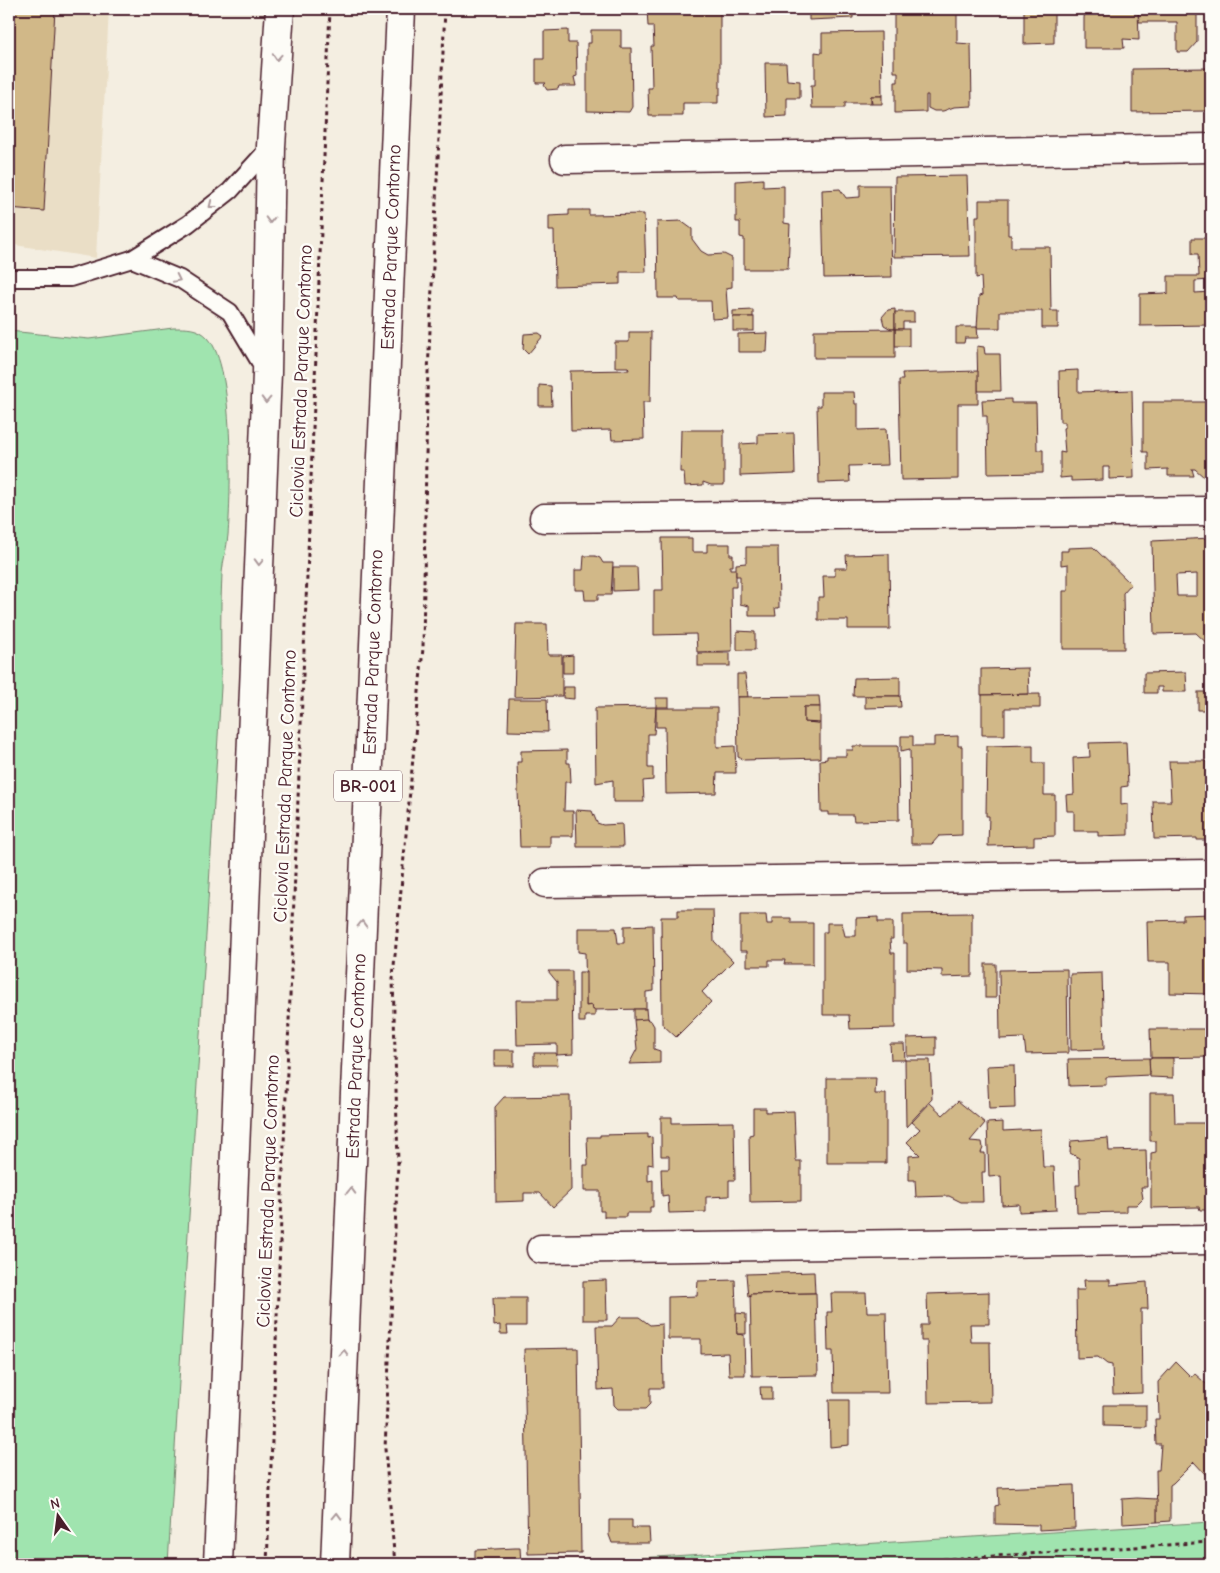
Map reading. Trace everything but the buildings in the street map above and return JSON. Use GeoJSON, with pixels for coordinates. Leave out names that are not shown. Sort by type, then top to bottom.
{"type":"FeatureCollection","features":[{"type":"Feature","properties":{"kind":"main road"},"geometry":{"type":"LineString","coordinates":[[218,1564],[267,373],[271,146],[280,9]]}},
{"type":"Feature","properties":{"kind":"main road","name":"Estrada Parque Contorno"},"geometry":{"type":"LineString","coordinates":[[335,1564],[401,9]]}},
{"type":"Feature","properties":{"kind":"main road"},"geometry":{"type":"LineString","coordinates":[[565,159],[1211,148]]}},
{"type":"Feature","properties":{"kind":"main road"},"geometry":{"type":"LineString","coordinates":[[544,518],[1211,511]]}},
{"type":"Feature","properties":{"kind":"main road"},"geometry":{"type":"LineString","coordinates":[[545,883],[1211,874]]}},
{"type":"Feature","properties":{"kind":"main road"},"geometry":{"type":"LineString","coordinates":[[541,1249],[1211,1240]]}},
{"type":"Feature","properties":{"kind":"lane"},"geometry":{"type":"LineString","coordinates":[[9,278],[70,278],[132,259],[188,224],[230,190],[271,146]]}},
{"type":"Feature","properties":{"kind":"lane"},"geometry":{"type":"LineString","coordinates":[[132,259],[180,279],[230,312],[267,373]]}},
{"type":"Feature","properties":{"kind":"path","name":"Ciclovia Estrada Parque Contorno"},"geometry":{"type":"LineString","coordinates":[[267,1564],[330,9]]}},
{"type":"Feature","properties":{"kind":"path"},"geometry":{"type":"LineString","coordinates":[[395,1564],[385,1450],[398,1163],[393,977],[423,648],[427,394],[445,9]]}},
{"type":"Feature","properties":{"kind":"path"},"geometry":{"type":"LineString","coordinates":[[871,1564],[1211,1542]]}},
{"type":"Feature","properties":{"kind":"shaded area"},"geometry":{"type":"Polygon","coordinates":[[[9,9],[109,9],[96,258],[9,244],[9,9]]]}},
{"type":"Feature","properties":{"kind":"green space"},"geometry":{"type":"Polygon","coordinates":[[[173,328],[192,329],[204,334],[217,353],[227,403],[230,491],[228,535],[221,587],[221,687],[168,1564],[9,1564],[9,331],[89,339],[173,328]]]}},
{"type":"Feature","properties":{"kind":"green space"},"geometry":{"type":"Polygon","coordinates":[[[1211,1522],[1211,1557],[1099,1564],[545,1564],[1211,1522]]]}}]}
